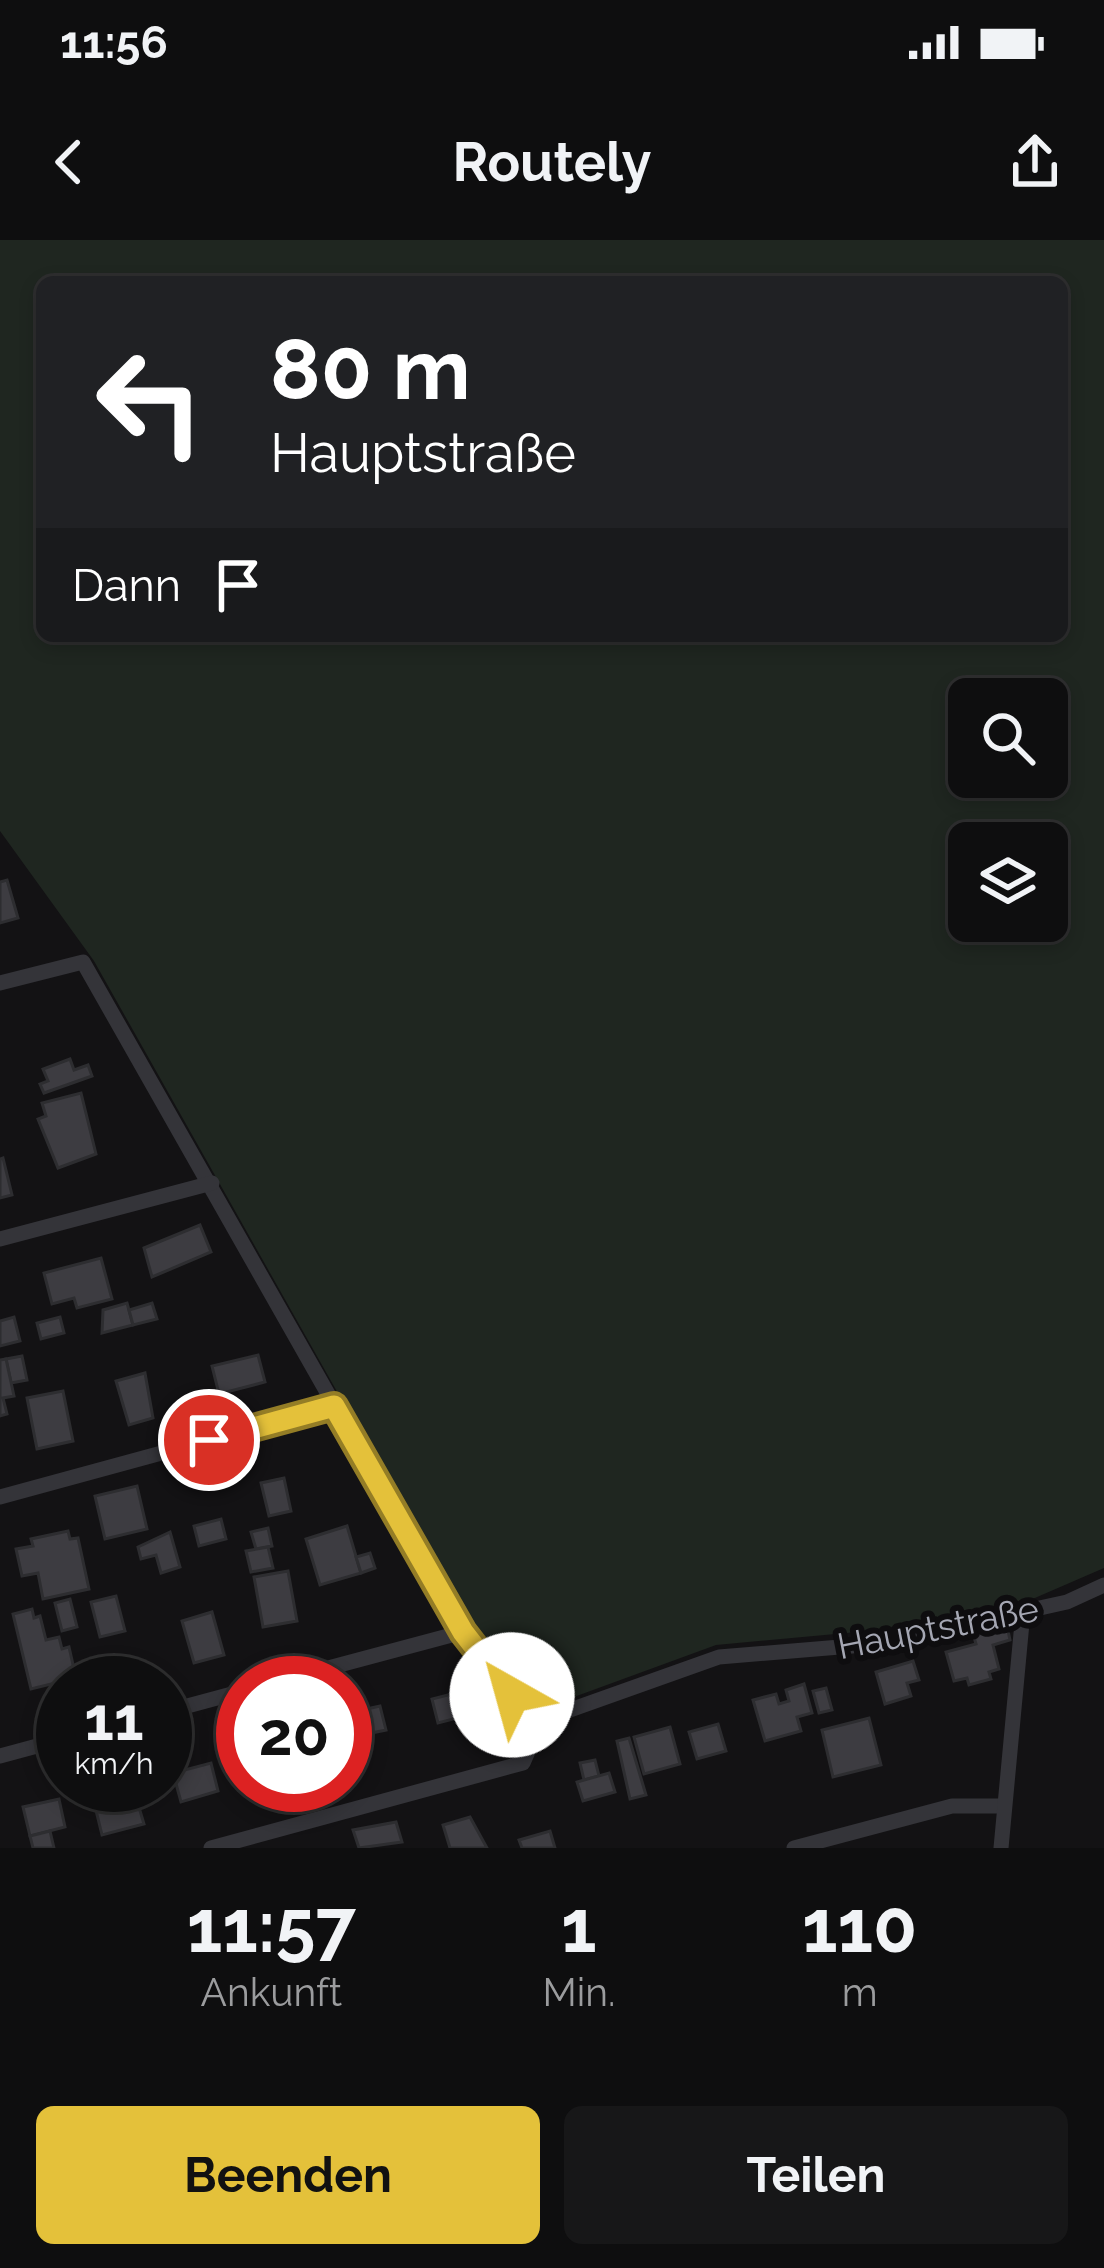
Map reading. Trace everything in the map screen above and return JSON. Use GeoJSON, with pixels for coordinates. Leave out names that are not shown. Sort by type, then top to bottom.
{"type":"FeatureCollection","features":[{"type":"Feature","properties":{"kind":"lane"},"geometry":{"type":"LineString","coordinates":[[0,983],[83,962],[463,1632],[512,1695],[542,1720],[523,1763],[211,1848]]}},
{"type":"Feature","properties":{"kind":"lane"},"geometry":{"type":"LineString","coordinates":[[0,1239],[212,1183]]}},
{"type":"Feature","properties":{"kind":"lane"},"geometry":{"type":"LineString","coordinates":[[0,1497],[334,1406]]}},
{"type":"Feature","properties":{"kind":"lane","name":"Hauptstraße"},"geometry":{"type":"LineString","coordinates":[[542,1720],[719,1657],[876,1645],[1067,1601],[1104,1585]]}},
{"type":"Feature","properties":{"kind":"lane"},"geometry":{"type":"LineString","coordinates":[[1000,1848],[1023,1612]]}},
{"type":"Feature","properties":{"kind":"lane"},"geometry":{"type":"LineString","coordinates":[[372,1656],[463,1632]]}},
{"type":"Feature","properties":{"kind":"lane"},"geometry":{"type":"LineString","coordinates":[[0,1756],[36,1746]]}},
{"type":"Feature","properties":{"kind":"lane"},"geometry":{"type":"LineString","coordinates":[[794,1848],[952,1805],[1004,1806]]}},
{"type":"Feature","properties":{"kind":"shaded area"},"geometry":{"type":"Polygon","coordinates":[[[0,240],[1104,240],[1104,1568],[1021,1604],[868,1631],[716,1645],[563,1701],[521,1685],[471,1629],[94,961],[0,831],[0,240]]]}},
{"type":"Feature","properties":{"kind":"building"},"geometry":{"type":"Polygon","coordinates":[[[7,880],[18,918],[0,923],[0,882],[7,880]]]}},
{"type":"Feature","properties":{"kind":"building"},"geometry":{"type":"Polygon","coordinates":[[[70,1059],[74,1070],[88,1065],[92,1076],[44,1093],[40,1084],[48,1081],[43,1069],[70,1059]]]}},
{"type":"Feature","properties":{"kind":"building"},"geometry":{"type":"Polygon","coordinates":[[[81,1093],[96,1154],[58,1168],[38,1119],[46,1116],[42,1103],[81,1093]]]}},
{"type":"Feature","properties":{"kind":"building"},"geometry":{"type":"Polygon","coordinates":[[[0,1159],[12,1195],[0,1198],[0,1159]]]}},
{"type":"Feature","properties":{"kind":"building"},"geometry":{"type":"Polygon","coordinates":[[[200,1225],[211,1252],[152,1277],[144,1248],[200,1225]]]}},
{"type":"Feature","properties":{"kind":"building"},"geometry":{"type":"Polygon","coordinates":[[[101,1258],[112,1299],[77,1308],[74,1298],[52,1304],[44,1273],[101,1258]]]}},
{"type":"Feature","properties":{"kind":"building"},"geometry":{"type":"Polygon","coordinates":[[[127,1303],[133,1325],[102,1333],[103,1310],[127,1303]]]}},
{"type":"Feature","properties":{"kind":"building"},"geometry":{"type":"Polygon","coordinates":[[[152,1303],[157,1319],[133,1325],[129,1310],[152,1303]]]}},
{"type":"Feature","properties":{"kind":"building"},"geometry":{"type":"Polygon","coordinates":[[[14,1317],[20,1341],[0,1346],[0,1321],[14,1317]]]}},
{"type":"Feature","properties":{"kind":"building"},"geometry":{"type":"Polygon","coordinates":[[[60,1317],[64,1333],[41,1339],[37,1323],[60,1317]]]}},
{"type":"Feature","properties":{"kind":"building"},"geometry":{"type":"Polygon","coordinates":[[[258,1355],[265,1382],[219,1394],[212,1366],[258,1355]]]}},
{"type":"Feature","properties":{"kind":"building"},"geometry":{"type":"Polygon","coordinates":[[[22,1356],[27,1380],[11,1383],[6,1359],[22,1356]]]}},
{"type":"Feature","properties":{"kind":"building"},"geometry":{"type":"Polygon","coordinates":[[[6,1359],[14,1396],[3,1398],[7,1414],[0,1416],[0,1360],[6,1359]]]}},
{"type":"Feature","properties":{"kind":"building"},"geometry":{"type":"Polygon","coordinates":[[[145,1373],[153,1418],[129,1425],[116,1381],[145,1373]]]}},
{"type":"Feature","properties":{"kind":"building"},"geometry":{"type":"Polygon","coordinates":[[[63,1391],[73,1441],[37,1449],[27,1398],[63,1391]]]}},
{"type":"Feature","properties":{"kind":"building"},"geometry":{"type":"Polygon","coordinates":[[[284,1478],[291,1511],[269,1516],[261,1483],[284,1478]]]}},
{"type":"Feature","properties":{"kind":"building"},"geometry":{"type":"Polygon","coordinates":[[[137,1486],[147,1529],[105,1539],[95,1496],[137,1486]]]}},
{"type":"Feature","properties":{"kind":"building"},"geometry":{"type":"Polygon","coordinates":[[[221,1519],[226,1539],[199,1546],[194,1526],[221,1519]]]}},
{"type":"Feature","properties":{"kind":"building"},"geometry":{"type":"Polygon","coordinates":[[[347,1526],[361,1573],[320,1585],[306,1539],[347,1526]]]}},
{"type":"Feature","properties":{"kind":"building"},"geometry":{"type":"Polygon","coordinates":[[[268,1528],[272,1546],[256,1549],[251,1532],[268,1528]]]}},
{"type":"Feature","properties":{"kind":"building"},"geometry":{"type":"Polygon","coordinates":[[[68,1531],[70,1539],[78,1538],[89,1589],[43,1599],[38,1573],[22,1576],[16,1549],[33,1546],[31,1539],[68,1531]]]}},
{"type":"Feature","properties":{"kind":"building"},"geometry":{"type":"Polygon","coordinates":[[[170,1532],[180,1567],[161,1573],[156,1555],[141,1559],[138,1547],[170,1532]]]}},
{"type":"Feature","properties":{"kind":"building"},"geometry":{"type":"Polygon","coordinates":[[[268,1547],[273,1568],[251,1572],[246,1551],[268,1547]]]}},
{"type":"Feature","properties":{"kind":"building"},"geometry":{"type":"Polygon","coordinates":[[[370,1553],[375,1568],[361,1573],[356,1557],[370,1553]]]}},
{"type":"Feature","properties":{"kind":"building"},"geometry":{"type":"Polygon","coordinates":[[[288,1571],[297,1621],[263,1627],[254,1577],[288,1571]]]}},
{"type":"Feature","properties":{"kind":"building"},"geometry":{"type":"Polygon","coordinates":[[[116,1596],[125,1631],[100,1637],[91,1602],[116,1596]]]}},
{"type":"Feature","properties":{"kind":"building"},"geometry":{"type":"Polygon","coordinates":[[[70,1599],[77,1627],[62,1631],[55,1603],[70,1599]]]}},
{"type":"Feature","properties":{"kind":"building"},"geometry":{"type":"Polygon","coordinates":[[[32,1609],[34,1618],[40,1616],[46,1640],[59,1637],[62,1649],[69,1647],[71,1656],[36,1656],[36,1688],[31,1689],[13,1614],[32,1609]]]}},
{"type":"Feature","properties":{"kind":"building"},"geometry":{"type":"Polygon","coordinates":[[[212,1612],[224,1655],[194,1663],[182,1621],[212,1612]]]}},
{"type":"Feature","properties":{"kind":"building"},"geometry":{"type":"Polygon","coordinates":[[[1006,1621],[1010,1640],[993,1645],[999,1669],[989,1672],[991,1679],[969,1685],[967,1678],[954,1681],[946,1652],[976,1644],[972,1630],[1006,1621]]]}},
{"type":"Feature","properties":{"kind":"building"},"geometry":{"type":"Polygon","coordinates":[[[913,1661],[919,1680],[907,1683],[911,1696],[885,1704],[876,1672],[913,1661]]]}},
{"type":"Feature","properties":{"kind":"building"},"geometry":{"type":"Polygon","coordinates":[[[804,1684],[812,1713],[797,1717],[801,1731],[765,1741],[753,1700],[776,1694],[779,1704],[789,1701],[786,1690],[804,1684]]]}},
{"type":"Feature","properties":{"kind":"building"},"geometry":{"type":"Polygon","coordinates":[[[826,1688],[832,1710],[819,1713],[813,1691],[826,1688]]]}},
{"type":"Feature","properties":{"kind":"building"},"geometry":{"type":"Polygon","coordinates":[[[471,1689],[477,1713],[438,1723],[432,1699],[471,1689]]]}},
{"type":"Feature","properties":{"kind":"building"},"geometry":{"type":"Polygon","coordinates":[[[380,1706],[386,1730],[372,1733],[372,1708],[380,1706]]]}},
{"type":"Feature","properties":{"kind":"building"},"geometry":{"type":"Polygon","coordinates":[[[869,1718],[881,1765],[833,1777],[822,1730],[869,1718]]]}},
{"type":"Feature","properties":{"kind":"building"},"geometry":{"type":"Polygon","coordinates":[[[718,1724],[726,1751],[697,1759],[689,1732],[718,1724]]]}},
{"type":"Feature","properties":{"kind":"building"},"geometry":{"type":"Polygon","coordinates":[[[670,1727],[680,1764],[644,1774],[634,1737],[670,1727]]]}},
{"type":"Feature","properties":{"kind":"building"},"geometry":{"type":"Polygon","coordinates":[[[629,1738],[646,1795],[630,1799],[617,1741],[629,1738]]]}},
{"type":"Feature","properties":{"kind":"building"},"geometry":{"type":"Polygon","coordinates":[[[595,1760],[599,1776],[584,1780],[580,1763],[595,1760]]]}},
{"type":"Feature","properties":{"kind":"building"},"geometry":{"type":"Polygon","coordinates":[[[211,1763],[216,1792],[192,1799],[192,1768],[211,1763]]]}},
{"type":"Feature","properties":{"kind":"building"},"geometry":{"type":"Polygon","coordinates":[[[609,1773],[615,1792],[583,1801],[577,1782],[609,1773]]]}},
{"type":"Feature","properties":{"kind":"building"},"geometry":{"type":"Polygon","coordinates":[[[36,1804],[36,1812],[62,1812],[65,1827],[30,1836],[23,1807],[36,1804]]]}},
{"type":"Feature","properties":{"kind":"building"},"geometry":{"type":"Polygon","coordinates":[[[96,1812],[140,1812],[144,1824],[102,1835],[96,1812]]]}},
{"type":"Feature","properties":{"kind":"building"},"geometry":{"type":"Polygon","coordinates":[[[470,1817],[487,1848],[450,1848],[443,1825],[470,1817]]]}},
{"type":"Feature","properties":{"kind":"building"},"geometry":{"type":"Polygon","coordinates":[[[396,1822],[402,1842],[359,1848],[353,1830],[396,1822]]]}},
{"type":"Feature","properties":{"kind":"building"},"geometry":{"type":"Polygon","coordinates":[[[50,1831],[54,1848],[33,1848],[30,1836],[50,1831]]]}},
{"type":"Feature","properties":{"kind":"building"},"geometry":{"type":"Polygon","coordinates":[[[550,1831],[555,1848],[522,1848],[519,1840],[550,1831]]]}},
{"type":"Feature","properties":{"kind":"route"},"geometry":{"type":"LineString","coordinates":[[209,1440],[334,1406],[463,1632],[512,1695]]}}]}
